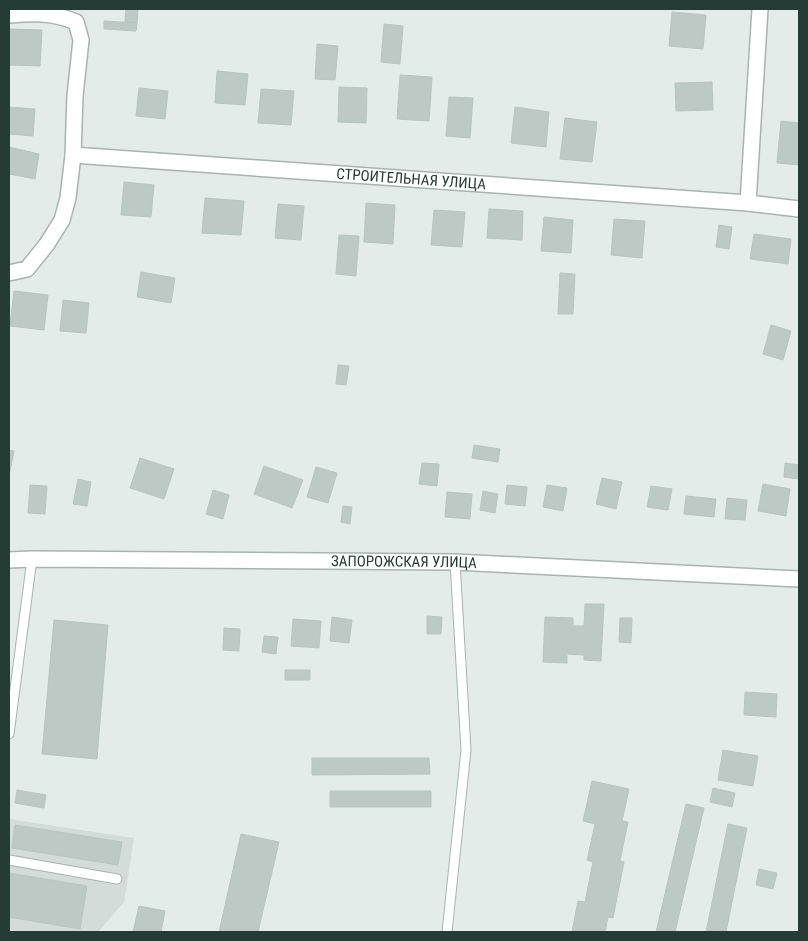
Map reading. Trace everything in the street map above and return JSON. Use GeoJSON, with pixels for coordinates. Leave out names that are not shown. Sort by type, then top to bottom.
{"type":"FeatureCollection","features":[{"type":"Feature","properties":{"kind":"street"},"geometry":{"type":"LineString","coordinates":[[748,203],[760,9]]}},
{"type":"Feature","properties":{"kind":"street"},"geometry":{"type":"LineString","coordinates":[[9,15],[40,13],[60,15],[76,22],[81,40],[75,96],[73,155],[68,198],[62,220],[27,270],[9,273]]}},
{"type":"Feature","properties":{"kind":"street","name":"СТРОИТЕЛЬНАЯ УЛИЦА"},"geometry":{"type":"LineString","coordinates":[[73,155],[748,203],[799,209]]}},
{"type":"Feature","properties":{"kind":"street","name":"ЗАПОРОЖСКАЯ УЛИЦА"},"geometry":{"type":"LineString","coordinates":[[9,560],[455,562],[799,579]]}},
{"type":"Feature","properties":{"kind":"lane"},"geometry":{"type":"LineString","coordinates":[[9,734],[32,559]]}},
{"type":"Feature","properties":{"kind":"lane"},"geometry":{"type":"LineString","coordinates":[[447,932],[466,750],[455,562]]}},
{"type":"Feature","properties":{"kind":"lane"},"geometry":{"type":"LineString","coordinates":[[9,860],[118,879]]}},
{"type":"Feature","properties":{"kind":"shaded area"},"geometry":{"type":"Polygon","coordinates":[[[9,819],[134,838],[124,902],[98,932],[9,932],[9,819]]]}},
{"type":"Feature","properties":{"kind":"building"},"geometry":{"type":"Polygon","coordinates":[[[126,9],[138,9],[137,23],[125,22],[126,9]]]}},
{"type":"Feature","properties":{"kind":"building"},"geometry":{"type":"Polygon","coordinates":[[[672,12],[706,15],[703,49],[669,46],[672,12]]]}},
{"type":"Feature","properties":{"kind":"building"},"geometry":{"type":"Polygon","coordinates":[[[104,21],[137,23],[136,31],[104,29],[104,21]]]}},
{"type":"Feature","properties":{"kind":"building"},"geometry":{"type":"Polygon","coordinates":[[[384,24],[403,26],[400,64],[381,62],[384,24]]]}},
{"type":"Feature","properties":{"kind":"building"},"geometry":{"type":"Polygon","coordinates":[[[9,29],[42,30],[40,66],[9,65],[9,29]]]}},
{"type":"Feature","properties":{"kind":"building"},"geometry":{"type":"Polygon","coordinates":[[[317,44],[338,46],[335,80],[315,79],[317,44]]]}},
{"type":"Feature","properties":{"kind":"building"},"geometry":{"type":"Polygon","coordinates":[[[217,71],[248,74],[245,105],[215,103],[217,71]]]}},
{"type":"Feature","properties":{"kind":"building"},"geometry":{"type":"Polygon","coordinates":[[[400,75],[432,77],[429,121],[397,119],[400,75]]]}},
{"type":"Feature","properties":{"kind":"building"},"geometry":{"type":"Polygon","coordinates":[[[712,82],[713,110],[676,111],[675,83],[712,82]]]}},
{"type":"Feature","properties":{"kind":"building"},"geometry":{"type":"Polygon","coordinates":[[[339,87],[367,88],[366,123],[338,122],[339,87]]]}},
{"type":"Feature","properties":{"kind":"building"},"geometry":{"type":"Polygon","coordinates":[[[139,88],[168,91],[165,119],[136,116],[139,88]]]}},
{"type":"Feature","properties":{"kind":"building"},"geometry":{"type":"Polygon","coordinates":[[[261,89],[294,91],[291,125],[258,123],[261,89]]]}},
{"type":"Feature","properties":{"kind":"building"},"geometry":{"type":"Polygon","coordinates":[[[449,97],[473,98],[470,138],[446,136],[449,97]]]}},
{"type":"Feature","properties":{"kind":"building"},"geometry":{"type":"Polygon","coordinates":[[[9,107],[35,109],[33,136],[9,134],[9,107]]]}},
{"type":"Feature","properties":{"kind":"building"},"geometry":{"type":"Polygon","coordinates":[[[515,107],[549,112],[546,147],[511,143],[515,107]]]}},
{"type":"Feature","properties":{"kind":"building"},"geometry":{"type":"Polygon","coordinates":[[[565,118],[597,122],[592,162],[560,159],[565,118]]]}},
{"type":"Feature","properties":{"kind":"building"},"geometry":{"type":"Polygon","coordinates":[[[781,121],[799,123],[799,165],[777,163],[781,121]]]}},
{"type":"Feature","properties":{"kind":"building"},"geometry":{"type":"Polygon","coordinates":[[[9,147],[39,154],[35,179],[9,174],[9,147]]]}},
{"type":"Feature","properties":{"kind":"building"},"geometry":{"type":"Polygon","coordinates":[[[124,182],[154,185],[151,217],[121,215],[124,182]]]}},
{"type":"Feature","properties":{"kind":"building"},"geometry":{"type":"Polygon","coordinates":[[[205,198],[244,201],[241,235],[202,233],[205,198]]]}},
{"type":"Feature","properties":{"kind":"building"},"geometry":{"type":"Polygon","coordinates":[[[366,203],[395,205],[393,244],[364,242],[366,203]]]}},
{"type":"Feature","properties":{"kind":"building"},"geometry":{"type":"Polygon","coordinates":[[[278,204],[304,206],[301,240],[275,238],[278,204]]]}},
{"type":"Feature","properties":{"kind":"building"},"geometry":{"type":"Polygon","coordinates":[[[489,209],[523,211],[522,240],[487,238],[489,209]]]}},
{"type":"Feature","properties":{"kind":"building"},"geometry":{"type":"Polygon","coordinates":[[[434,210],[465,212],[462,247],[431,245],[434,210]]]}},
{"type":"Feature","properties":{"kind":"building"},"geometry":{"type":"Polygon","coordinates":[[[544,217],[573,220],[571,253],[541,251],[544,217]]]}},
{"type":"Feature","properties":{"kind":"building"},"geometry":{"type":"Polygon","coordinates":[[[614,219],[645,221],[642,258],[611,255],[614,219]]]}},
{"type":"Feature","properties":{"kind":"building"},"geometry":{"type":"Polygon","coordinates":[[[719,225],[732,227],[729,249],[716,247],[719,225]]]}},
{"type":"Feature","properties":{"kind":"building"},"geometry":{"type":"Polygon","coordinates":[[[754,234],[791,239],[788,264],[750,259],[754,234]]]}},
{"type":"Feature","properties":{"kind":"building"},"geometry":{"type":"Polygon","coordinates":[[[339,235],[359,236],[356,276],[336,274],[339,235]]]}},
{"type":"Feature","properties":{"kind":"building"},"geometry":{"type":"Polygon","coordinates":[[[141,272],[175,278],[171,303],[137,297],[141,272]]]}},
{"type":"Feature","properties":{"kind":"building"},"geometry":{"type":"Polygon","coordinates":[[[560,273],[575,274],[573,314],[558,314],[560,273]]]}},
{"type":"Feature","properties":{"kind":"building"},"geometry":{"type":"Polygon","coordinates":[[[14,291],[48,295],[44,330],[10,326],[14,291]]]}},
{"type":"Feature","properties":{"kind":"building"},"geometry":{"type":"Polygon","coordinates":[[[63,300],[89,303],[86,333],[60,331],[63,300]]]}},
{"type":"Feature","properties":{"kind":"building"},"geometry":{"type":"Polygon","coordinates":[[[771,325],[791,331],[783,360],[763,354],[771,325]]]}},
{"type":"Feature","properties":{"kind":"building"},"geometry":{"type":"Polygon","coordinates":[[[338,365],[349,366],[346,385],[336,384],[338,365]]]}},
{"type":"Feature","properties":{"kind":"building"},"geometry":{"type":"Polygon","coordinates":[[[474,445],[500,449],[498,462],[472,458],[474,445]]]}},
{"type":"Feature","properties":{"kind":"building"},"geometry":{"type":"Polygon","coordinates":[[[9,450],[14,451],[9,476],[9,450]]]}},
{"type":"Feature","properties":{"kind":"building"},"geometry":{"type":"Polygon","coordinates":[[[140,458],[174,469],[164,499],[130,488],[140,458]]]}},
{"type":"Feature","properties":{"kind":"building"},"geometry":{"type":"Polygon","coordinates":[[[422,463],[439,464],[437,486],[419,484],[422,463]]]}},
{"type":"Feature","properties":{"kind":"building"},"geometry":{"type":"Polygon","coordinates":[[[785,463],[799,465],[799,479],[784,477],[785,463]]]}},
{"type":"Feature","properties":{"kind":"building"},"geometry":{"type":"Polygon","coordinates":[[[264,466],[303,480],[292,508],[254,494],[264,466]]]}},
{"type":"Feature","properties":{"kind":"building"},"geometry":{"type":"Polygon","coordinates":[[[316,467],[337,473],[328,503],[307,497],[316,467]]]}},
{"type":"Feature","properties":{"kind":"building"},"geometry":{"type":"Polygon","coordinates":[[[602,478],[622,482],[616,509],[596,504],[602,478]]]}},
{"type":"Feature","properties":{"kind":"building"},"geometry":{"type":"Polygon","coordinates":[[[78,479],[91,482],[87,506],[73,504],[78,479]]]}},
{"type":"Feature","properties":{"kind":"building"},"geometry":{"type":"Polygon","coordinates":[[[763,484],[790,489],[786,516],[758,511],[763,484]]]}},
{"type":"Feature","properties":{"kind":"building"},"geometry":{"type":"Polygon","coordinates":[[[30,485],[47,486],[45,514],[28,513],[30,485]]]}},
{"type":"Feature","properties":{"kind":"building"},"geometry":{"type":"Polygon","coordinates":[[[507,485],[527,487],[525,506],[505,504],[507,485]]]}},
{"type":"Feature","properties":{"kind":"building"},"geometry":{"type":"Polygon","coordinates":[[[547,485],[567,488],[563,511],[543,507],[547,485]]]}},
{"type":"Feature","properties":{"kind":"building"},"geometry":{"type":"Polygon","coordinates":[[[651,486],[672,489],[668,510],[647,507],[651,486]]]}},
{"type":"Feature","properties":{"kind":"building"},"geometry":{"type":"Polygon","coordinates":[[[213,490],[229,495],[223,519],[206,514],[213,490]]]}},
{"type":"Feature","properties":{"kind":"building"},"geometry":{"type":"Polygon","coordinates":[[[483,491],[498,494],[495,513],[480,510],[483,491]]]}},
{"type":"Feature","properties":{"kind":"building"},"geometry":{"type":"Polygon","coordinates":[[[447,492],[472,494],[470,519],[445,517],[447,492]]]}},
{"type":"Feature","properties":{"kind":"building"},"geometry":{"type":"Polygon","coordinates":[[[686,496],[716,499],[714,517],[684,514],[686,496]]]}},
{"type":"Feature","properties":{"kind":"building"},"geometry":{"type":"Polygon","coordinates":[[[727,498],[747,500],[745,520],[725,519],[727,498]]]}},
{"type":"Feature","properties":{"kind":"building"},"geometry":{"type":"Polygon","coordinates":[[[343,506],[352,507],[350,524],[341,522],[343,506]]]}},
{"type":"Feature","properties":{"kind":"building"},"geometry":{"type":"Polygon","coordinates":[[[585,604],[604,604],[601,661],[584,660],[584,655],[567,654],[567,663],[543,662],[545,617],[573,618],[573,626],[584,626],[585,604]]]}},
{"type":"Feature","properties":{"kind":"building"},"geometry":{"type":"Polygon","coordinates":[[[427,616],[442,617],[441,634],[427,634],[427,616]]]}},
{"type":"Feature","properties":{"kind":"building"},"geometry":{"type":"Polygon","coordinates":[[[332,617],[352,620],[349,643],[330,641],[332,617]]]}},
{"type":"Feature","properties":{"kind":"building"},"geometry":{"type":"Polygon","coordinates":[[[620,618],[632,618],[631,643],[619,642],[620,618]]]}},
{"type":"Feature","properties":{"kind":"building"},"geometry":{"type":"Polygon","coordinates":[[[293,619],[321,621],[319,648],[291,646],[293,619]]]}},
{"type":"Feature","properties":{"kind":"building"},"geometry":{"type":"Polygon","coordinates":[[[54,620],[108,625],[97,759],[42,754],[54,620]]]}},
{"type":"Feature","properties":{"kind":"building"},"geometry":{"type":"Polygon","coordinates":[[[224,628],[240,629],[239,651],[223,650],[224,628]]]}},
{"type":"Feature","properties":{"kind":"building"},"geometry":{"type":"Polygon","coordinates":[[[264,636],[278,637],[276,654],[262,652],[264,636]]]}},
{"type":"Feature","properties":{"kind":"building"},"geometry":{"type":"Polygon","coordinates":[[[285,670],[310,670],[310,680],[285,680],[285,670]]]}},
{"type":"Feature","properties":{"kind":"building"},"geometry":{"type":"Polygon","coordinates":[[[745,692],[777,694],[776,717],[744,715],[745,692]]]}},
{"type":"Feature","properties":{"kind":"building"},"geometry":{"type":"Polygon","coordinates":[[[723,750],[758,756],[753,786],[718,780],[723,750]]]}},
{"type":"Feature","properties":{"kind":"building"},"geometry":{"type":"Polygon","coordinates":[[[312,758],[429,758],[430,774],[312,775],[312,758]]]}},
{"type":"Feature","properties":{"kind":"building"},"geometry":{"type":"Polygon","coordinates":[[[592,781],[629,789],[622,821],[628,822],[620,861],[624,862],[613,918],[608,917],[605,932],[572,932],[578,901],[585,902],[593,862],[587,860],[595,824],[583,821],[592,781]]]}},
{"type":"Feature","properties":{"kind":"building"},"geometry":{"type":"Polygon","coordinates":[[[713,788],[735,793],[732,807],[710,802],[713,788]]]}},
{"type":"Feature","properties":{"kind":"building"},"geometry":{"type":"Polygon","coordinates":[[[17,790],[46,795],[44,808],[15,803],[17,790]]]}},
{"type":"Feature","properties":{"kind":"building"},"geometry":{"type":"Polygon","coordinates":[[[330,791],[431,791],[431,807],[330,807],[330,791]]]}},
{"type":"Feature","properties":{"kind":"building"},"geometry":{"type":"Polygon","coordinates":[[[686,804],[704,808],[675,932],[656,932],[686,804]]]}},
{"type":"Feature","properties":{"kind":"building"},"geometry":{"type":"Polygon","coordinates":[[[728,824],[747,828],[726,932],[706,932],[728,824]]]}},
{"type":"Feature","properties":{"kind":"building"},"geometry":{"type":"Polygon","coordinates":[[[15,825],[122,842],[118,865],[12,848],[15,825]]]}},
{"type":"Feature","properties":{"kind":"building"},"geometry":{"type":"Polygon","coordinates":[[[241,834],[279,842],[258,932],[219,932],[241,834]]]}},
{"type":"Feature","properties":{"kind":"building"},"geometry":{"type":"Polygon","coordinates":[[[759,869],[777,873],[773,889],[756,885],[759,869]]]}},
{"type":"Feature","properties":{"kind":"building"},"geometry":{"type":"Polygon","coordinates":[[[9,873],[87,886],[80,929],[9,917],[9,873]]]}},
{"type":"Feature","properties":{"kind":"building"},"geometry":{"type":"Polygon","coordinates":[[[139,906],[165,911],[161,932],[133,932],[139,906]]]}}]}
